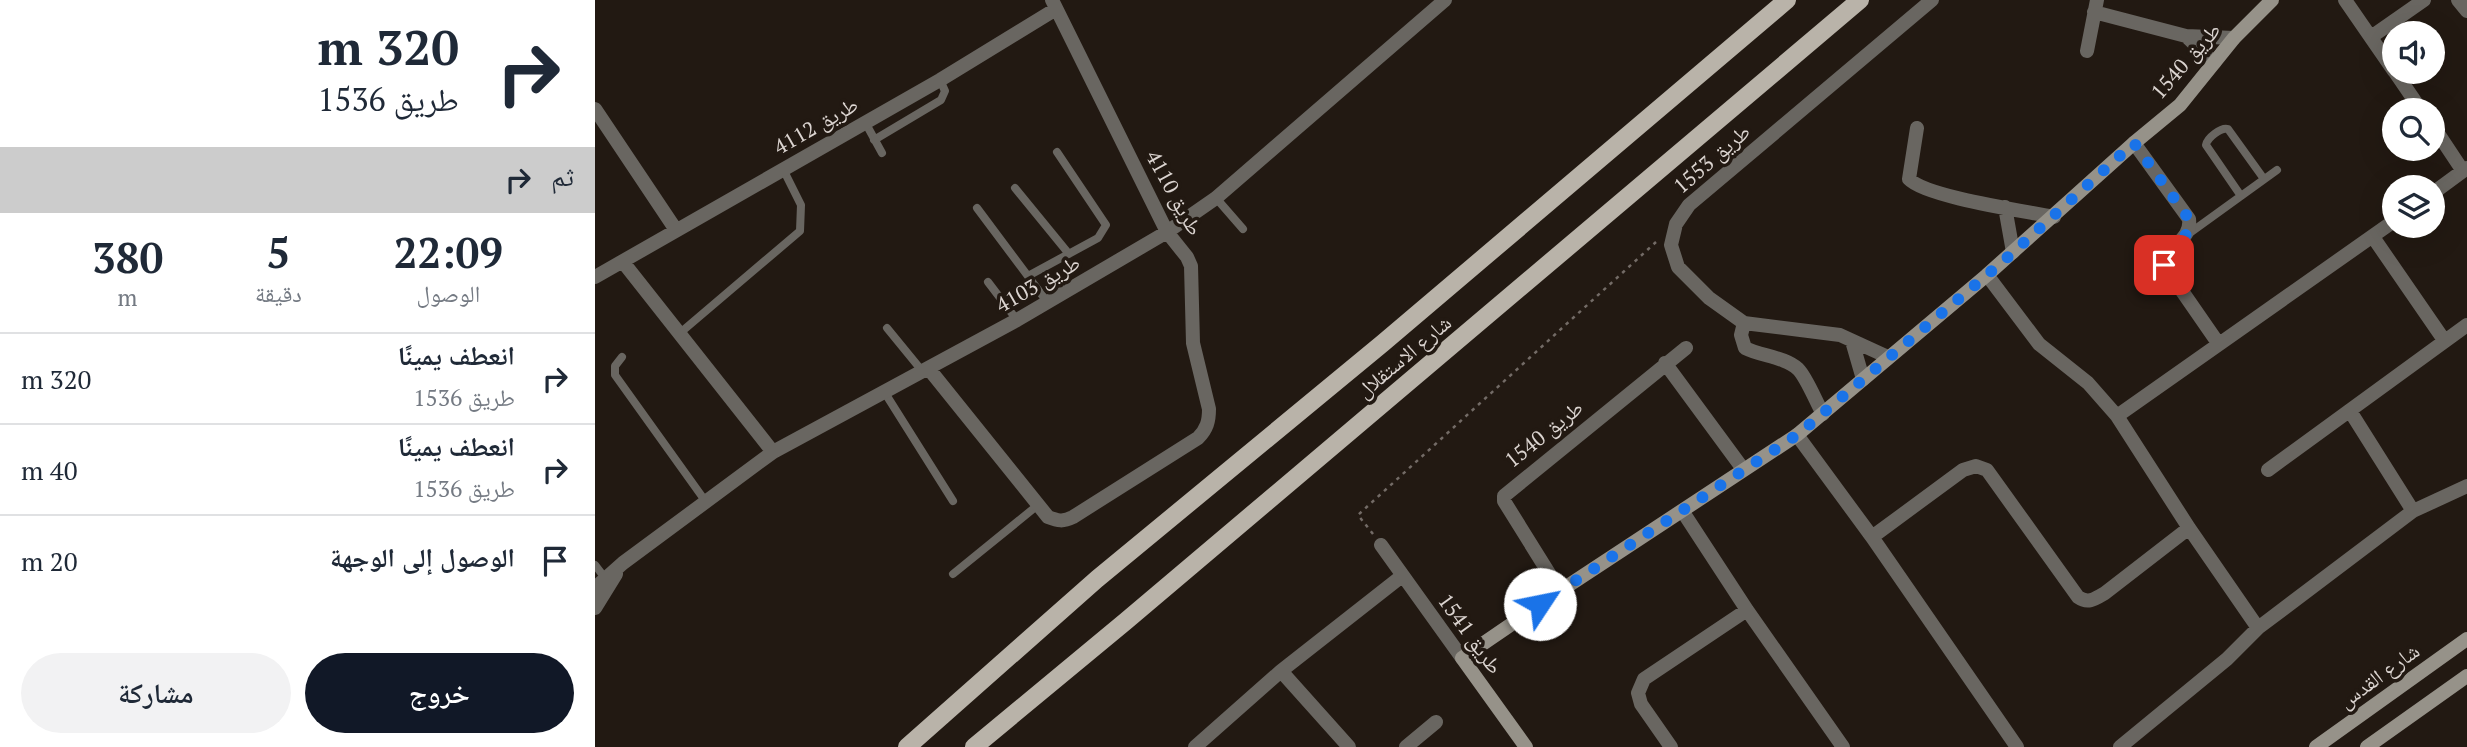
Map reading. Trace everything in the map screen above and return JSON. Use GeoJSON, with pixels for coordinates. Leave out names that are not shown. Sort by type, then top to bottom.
{"type":"FeatureCollection","features":[{"type":"Feature","properties":{"kind":"main road","name":"شارع الاستقلال"},"geometry":{"type":"LineString","coordinates":[[907,747],[1097,579],[1404,325],[1787,0]]}},
{"type":"Feature","properties":{"kind":"main road","name":"شارع الاستقلال"},"geometry":{"type":"LineString","coordinates":[[974,747],[1860,0]]}},
{"type":"Feature","properties":{"kind":"street","name":"طريق 4103"},"geometry":{"type":"LineString","coordinates":[[600,583],[773,452],[1048,303],[1167,232],[1216,198],[1445,0]]}},
{"type":"Feature","properties":{"kind":"street","name":"طريق 1553"},"geometry":{"type":"LineString","coordinates":[[1888,357],[1840,335],[1744,323],[1709,298],[1678,267],[1671,245],[1676,224],[1689,205],[1932,0]]}},
{"type":"Feature","properties":{"kind":"street","name":"طريق 1540"},"geometry":{"type":"LineString","coordinates":[[1462,658],[1797,435],[1823,414],[1987,275],[2180,105],[2234,37],[2272,0]]}},
{"type":"Feature","properties":{"kind":"street"},"geometry":{"type":"LineString","coordinates":[[2345,0],[2382,53]]}},
{"type":"Feature","properties":{"kind":"street"},"geometry":{"type":"LineString","coordinates":[[2371,37],[2424,0]]}},
{"type":"Feature","properties":{"kind":"street"},"geometry":{"type":"LineString","coordinates":[[2458,0],[2467,11]]}},
{"type":"Feature","properties":{"kind":"street","name":"طريق 4112"},"geometry":{"type":"LineString","coordinates":[[595,277],[940,80],[1054,5]]}},
{"type":"Feature","properties":{"kind":"street","name":"طريق 4110"},"geometry":{"type":"LineString","coordinates":[[1038,505],[1048,517],[1065,521],[1198,438],[1205,431],[1209,420],[1209,409],[1193,343],[1191,266],[1167,232],[1054,5]]}},
{"type":"Feature","properties":{"kind":"street"},"geometry":{"type":"LineString","coordinates":[[2087,51],[2096,6],[2186,36],[2234,37]]}},
{"type":"Feature","properties":{"kind":"street"},"geometry":{"type":"LineString","coordinates":[[2186,36],[2214,63]]}},
{"type":"Feature","properties":{"kind":"street"},"geometry":{"type":"LineString","coordinates":[[595,109],[677,230]]}},
{"type":"Feature","properties":{"kind":"street"},"geometry":{"type":"LineString","coordinates":[[1917,128],[1909,179],[1912,182],[1965,200],[2054,217]]}},
{"type":"Feature","properties":{"kind":"street"},"geometry":{"type":"LineString","coordinates":[[2445,142],[2465,169],[2445,184]]}},
{"type":"Feature","properties":{"kind":"street"},"geometry":{"type":"LineString","coordinates":[[2134,143],[2186,212],[2190,227],[2166,257],[2164,265],[2218,343]]}},
{"type":"Feature","properties":{"kind":"street"},"geometry":{"type":"LineString","coordinates":[[2004,207],[2013,252]]}},
{"type":"Feature","properties":{"kind":"street"},"geometry":{"type":"LineString","coordinates":[[2117,416],[2382,230]]}},
{"type":"Feature","properties":{"kind":"street"},"geometry":{"type":"LineString","coordinates":[[2373,237],[2444,340]]}},
{"type":"Feature","properties":{"kind":"street"},"geometry":{"type":"LineString","coordinates":[[623,262],[773,452]]}},
{"type":"Feature","properties":{"kind":"street"},"geometry":{"type":"LineString","coordinates":[[1987,275],[2032,336],[2088,383],[2117,416],[2258,628]]}},
{"type":"Feature","properties":{"kind":"street"},"geometry":{"type":"LineString","coordinates":[[1744,323],[1741,335],[1745,348],[1758,355],[1787,362],[1798,369],[1823,414]]}},
{"type":"Feature","properties":{"kind":"street"},"geometry":{"type":"LineString","coordinates":[[2268,470],[2467,325]]}},
{"type":"Feature","properties":{"kind":"street"},"geometry":{"type":"LineString","coordinates":[[1852,341],[1863,379]]}},
{"type":"Feature","properties":{"kind":"street","name":"طريق 1540"},"geometry":{"type":"LineString","coordinates":[[1560,591],[1504,501],[1504,496],[1686,348]]}},
{"type":"Feature","properties":{"kind":"street"},"geometry":{"type":"LineString","coordinates":[[1665,363],[1743,469]]}},
{"type":"Feature","properties":{"kind":"street"},"geometry":{"type":"LineString","coordinates":[[926,371],[1038,505]]}},
{"type":"Feature","properties":{"kind":"street"},"geometry":{"type":"LineString","coordinates":[[2350,411],[2413,511]]}},
{"type":"Feature","properties":{"kind":"street"},"geometry":{"type":"LineString","coordinates":[[1797,435],[1872,537],[2017,747]]}},
{"type":"Feature","properties":{"kind":"street"},"geometry":{"type":"LineString","coordinates":[[1872,537],[1963,470],[1976,466],[1987,470],[2078,597],[2084,601],[2093,600],[2105,593],[2189,528]]}},
{"type":"Feature","properties":{"kind":"street"},"geometry":{"type":"LineString","coordinates":[[2120,747],[2227,659],[2258,628],[2413,511],[2467,486]]}},
{"type":"Feature","properties":{"kind":"street"},"geometry":{"type":"LineString","coordinates":[[1683,512],[1747,610],[1843,747]]}},
{"type":"Feature","properties":{"kind":"street","name":"طريق 1541"},"geometry":{"type":"LineString","coordinates":[[1381,545],[1526,747]]}},
{"type":"Feature","properties":{"kind":"street","name":"طريق 4103"},"geometry":{"type":"LineString","coordinates":[[595,608],[623,563]]}},
{"type":"Feature","properties":{"kind":"street"},"geometry":{"type":"LineString","coordinates":[[1195,747],[1281,671],[1402,576]]}},
{"type":"Feature","properties":{"kind":"street"},"geometry":{"type":"LineString","coordinates":[[1671,747],[1641,704],[1638,693],[1644,679],[1747,610]]}},
{"type":"Feature","properties":{"kind":"street","name":"شارع القدس"},"geometry":{"type":"LineString","coordinates":[[2316,747],[2467,639]]}},
{"type":"Feature","properties":{"kind":"street"},"geometry":{"type":"LineString","coordinates":[[1281,671],[1349,747]]}},
{"type":"Feature","properties":{"kind":"street"},"geometry":{"type":"LineString","coordinates":[[2367,747],[2467,676]]}},
{"type":"Feature","properties":{"kind":"street"},"geometry":{"type":"LineString","coordinates":[[1406,747],[1436,722]]}},
{"type":"Feature","properties":{"kind":"lane"},"geometry":{"type":"LineString","coordinates":[[874,140],[941,100],[945,91],[940,80]]}},
{"type":"Feature","properties":{"kind":"lane"},"geometry":{"type":"LineString","coordinates":[[865,122],[881,153]]}},
{"type":"Feature","properties":{"kind":"lane"},"geometry":{"type":"LineString","coordinates":[[2241,196],[2206,145],[2208,140],[2222,129],[2228,129],[2264,179]]}},
{"type":"Feature","properties":{"kind":"lane"},"geometry":{"type":"LineString","coordinates":[[1028,276],[1098,238],[1106,225],[1057,152]]}},
{"type":"Feature","properties":{"kind":"lane"},"geometry":{"type":"LineString","coordinates":[[680,333],[800,231],[801,205],[783,169]]}},
{"type":"Feature","properties":{"kind":"lane"},"geometry":{"type":"LineString","coordinates":[[2187,234],[2277,170]]}},
{"type":"Feature","properties":{"kind":"lane"},"geometry":{"type":"LineString","coordinates":[[1015,188],[1069,254]]}},
{"type":"Feature","properties":{"kind":"lane"},"geometry":{"type":"LineString","coordinates":[[1216,198],[1243,229]]}},
{"type":"Feature","properties":{"kind":"lane"},"geometry":{"type":"LineString","coordinates":[[977,208],[1048,303]]}},
{"type":"Feature","properties":{"kind":"lane"},"geometry":{"type":"LineString","coordinates":[[988,282],[1017,320]]}},
{"type":"Feature","properties":{"kind":"lane"},"geometry":{"type":"LineString","coordinates":[[887,328],[926,371]]}},
{"type":"Feature","properties":{"kind":"lane"},"geometry":{"type":"LineString","coordinates":[[622,357],[615,366],[615,375],[706,502]]}},
{"type":"Feature","properties":{"kind":"lane"},"geometry":{"type":"LineString","coordinates":[[885,393],[953,500]]}},
{"type":"Feature","properties":{"kind":"lane"},"geometry":{"type":"LineString","coordinates":[[953,574],[1038,505]]}},
{"type":"Feature","properties":{"kind":"lane"},"geometry":{"type":"LineString","coordinates":[[595,565],[600,583]]}},
{"type":"Feature","properties":{"kind":"path"},"geometry":{"type":"LineString","coordinates":[[1381,545],[1358,515],[1655,243]]}},
{"type":"Feature","properties":{"kind":"route"},"geometry":{"type":"LineString","coordinates":[[1540,604],[1797,435],[2000,264],[2134,143],[2189,219],[2187,234],[2166,257],[2164,265]]}}]}
